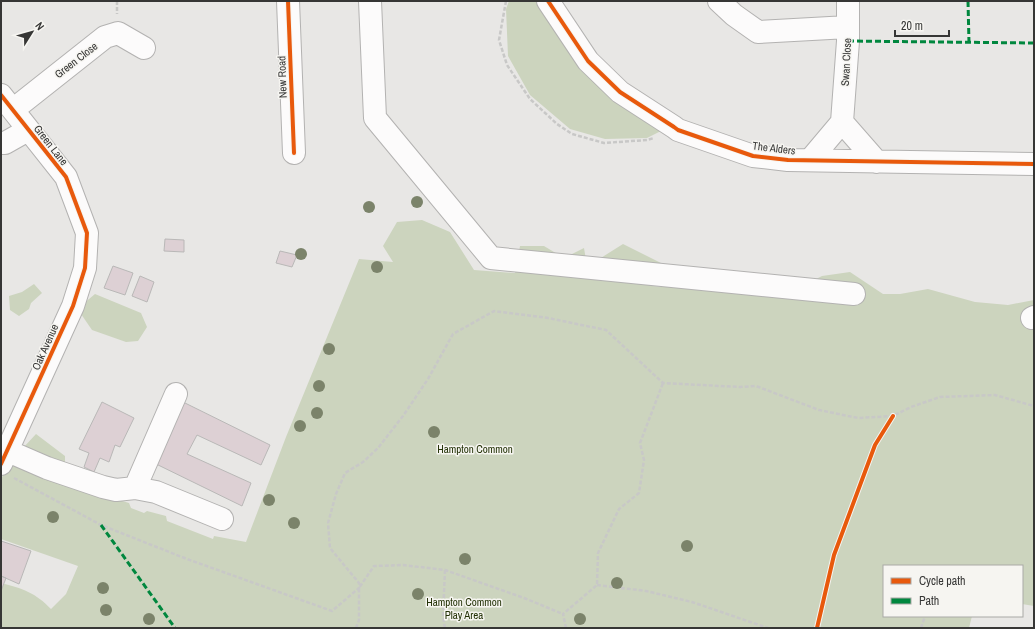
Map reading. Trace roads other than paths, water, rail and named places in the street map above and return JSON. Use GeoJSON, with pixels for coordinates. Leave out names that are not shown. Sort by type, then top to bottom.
{"type":"FeatureCollection","features":[{"type":"Feature","properties":{"kind":"street","name":"New Road"},"geometry":{"type":"LineString","coordinates":[[288,1],[294,153]]}},
{"type":"Feature","properties":{"kind":"street"},"geometry":{"type":"LineString","coordinates":[[370,1],[374,118],[491,258],[854,294]]}},
{"type":"Feature","properties":{"kind":"street","name":"The Alders"},"geometry":{"type":"LineString","coordinates":[[548,1],[588,60],[620,92],[678,130],[753,156],[788,160],[1034,164]]}},
{"type":"Feature","properties":{"kind":"street"},"geometry":{"type":"LineString","coordinates":[[719,1],[734,15],[758,32],[848,27]]}},
{"type":"Feature","properties":{"kind":"street","name":"Swan Close"},"geometry":{"type":"LineString","coordinates":[[842,122],[848,27],[848,1]]}},
{"type":"Feature","properties":{"kind":"street","name":"Green Close"},"geometry":{"type":"LineString","coordinates":[[7,102],[105,37],[118,33],[144,48]]}},
{"type":"Feature","properties":{"kind":"street","name":"Green Lane"},"geometry":{"type":"LineString","coordinates":[[7,102],[66,177],[87,233]]}},
{"type":"Feature","properties":{"kind":"street"},"geometry":{"type":"LineString","coordinates":[[810,160],[842,122],[877,162]]}},
{"type":"Feature","properties":{"kind":"street"},"geometry":{"type":"LineString","coordinates":[[1,143],[5,143],[28,130]]}},
{"type":"Feature","properties":{"kind":"street","name":"Oak Avenue"},"geometry":{"type":"LineString","coordinates":[[4,460],[73,306],[85,268],[87,233]]}},
{"type":"Feature","properties":{"kind":"street"},"geometry":{"type":"LineString","coordinates":[[135,488],[176,394]]}},
{"type":"Feature","properties":{"kind":"street"},"geometry":{"type":"LineString","coordinates":[[4,460],[47,468],[116,490],[135,488],[156,492],[222,519]]}},
{"type":"Feature","properties":{"kind":"park label","name":"Hampton Common"},"geometry":{"type":"Point","coordinates":[475,449]}},
{"type":"Feature","properties":{"kind":"park label","name":"Hampton Common Play Area"},"geometry":{"type":"Point","coordinates":[464,608]}}]}
